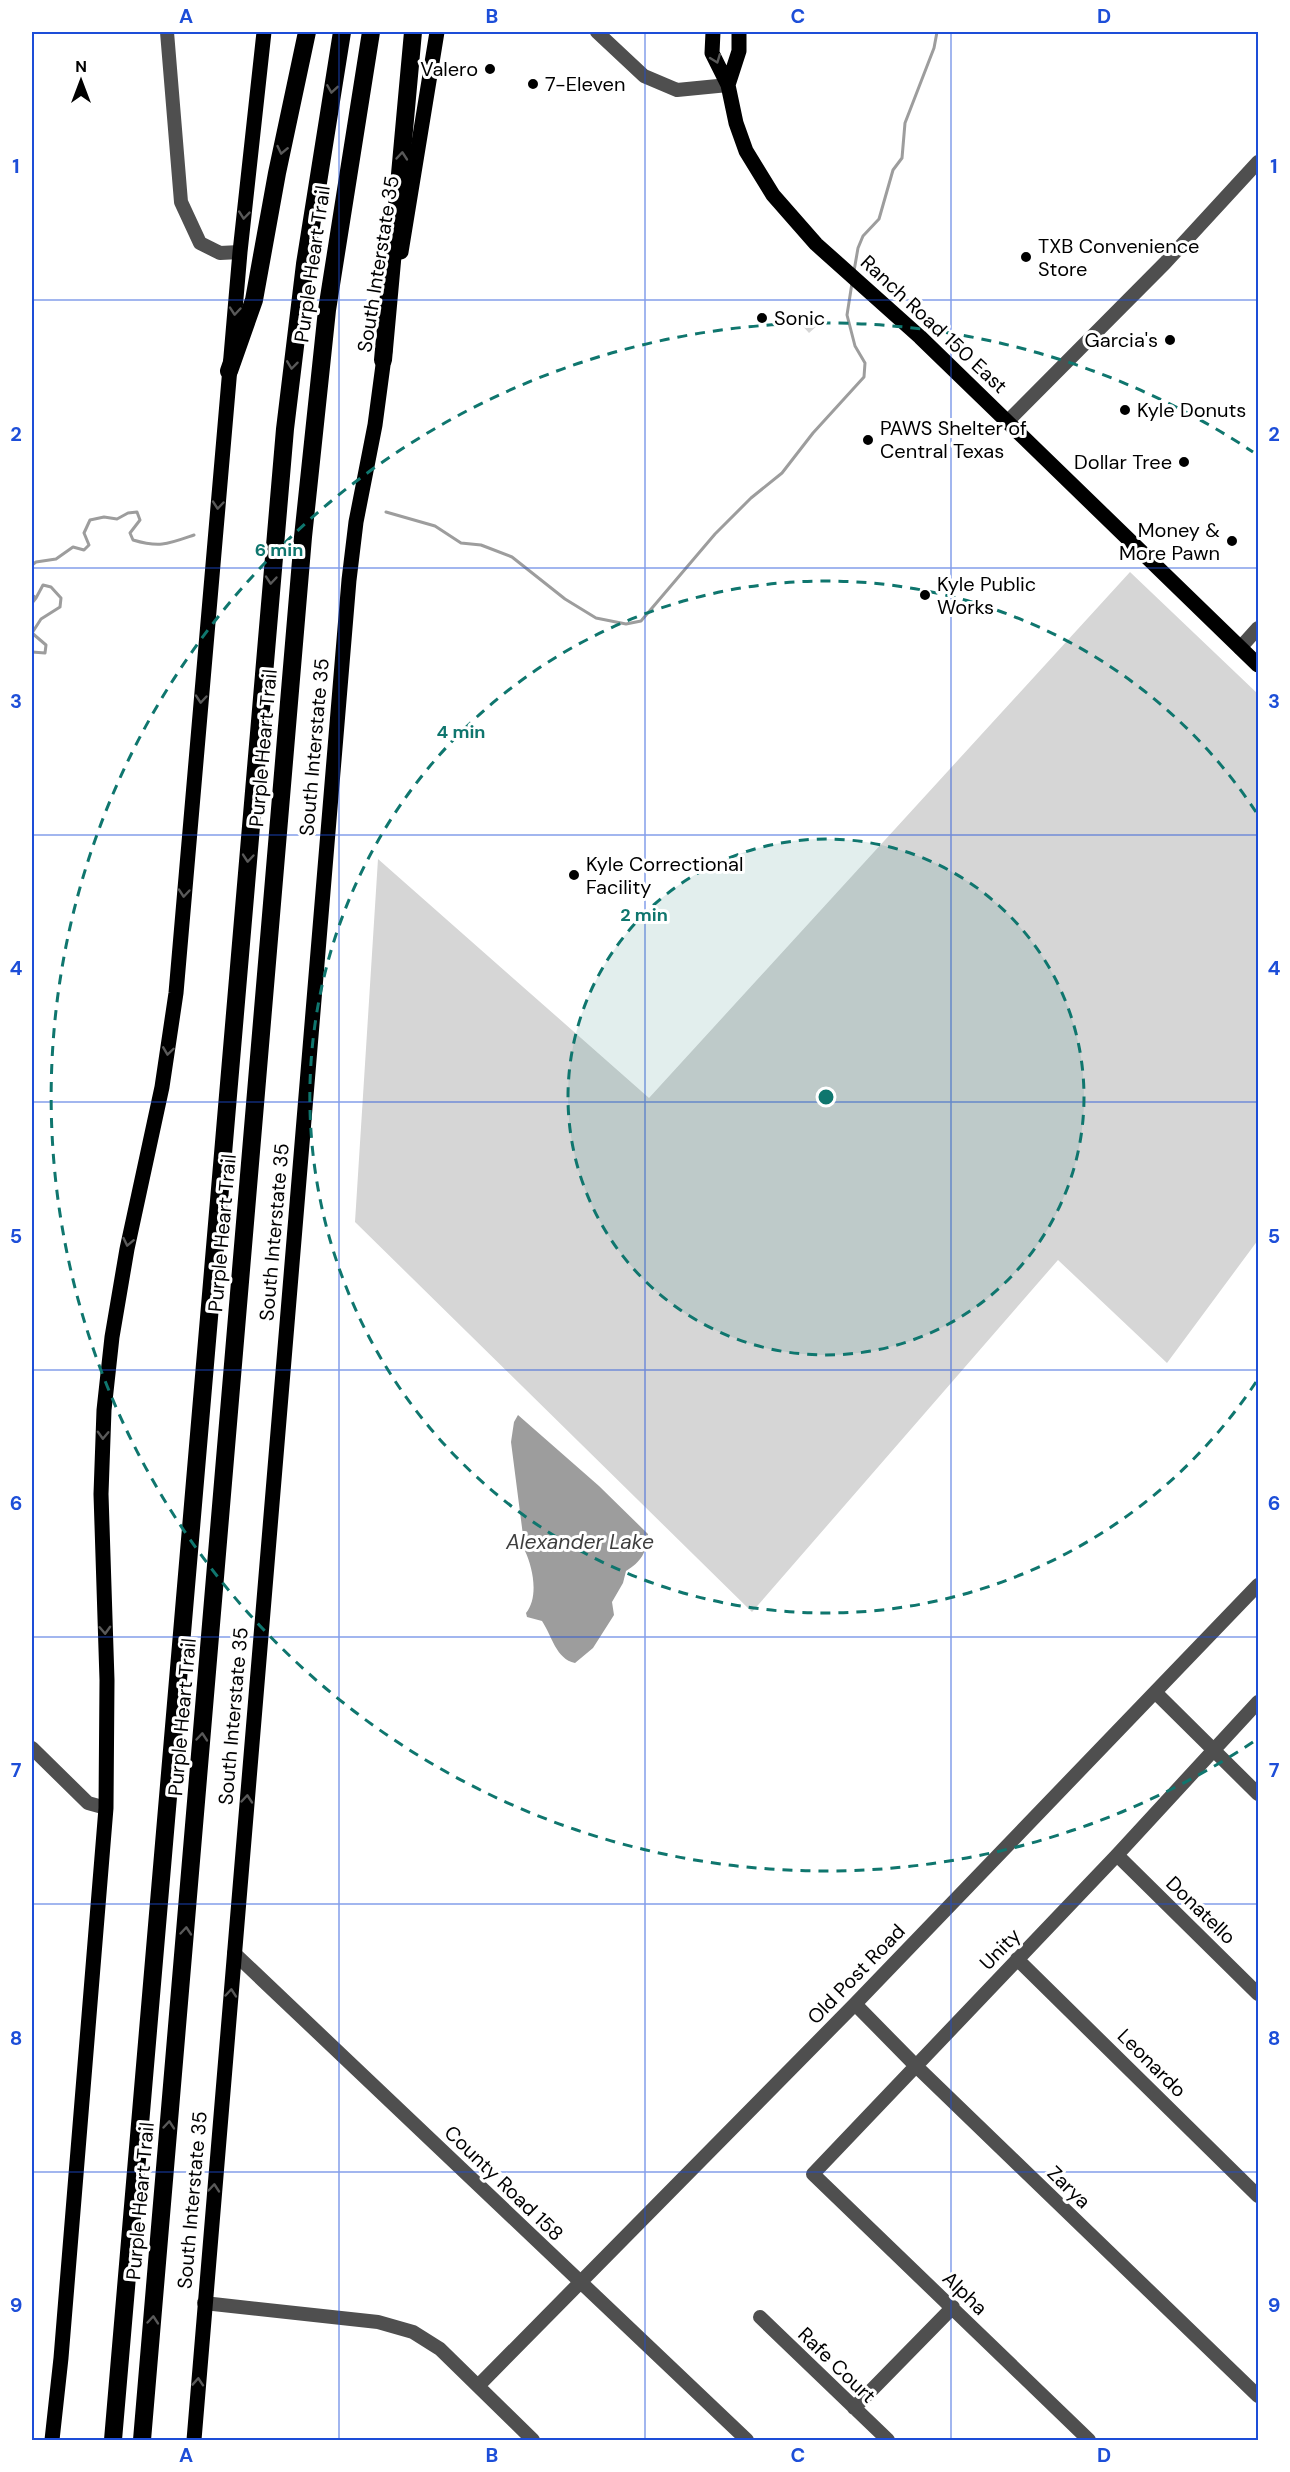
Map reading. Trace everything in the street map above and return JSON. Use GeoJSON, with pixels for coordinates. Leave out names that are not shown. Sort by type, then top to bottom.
{"type":"FeatureCollection","features":[{"type":"Feature","properties":{"kind":"highway"},"geometry":{"type":"LineString","coordinates":[[230,371],[254,300],[277,173],[307,32]]}},
{"type":"Feature","properties":{"kind":"highway","name":"Purple Heart Trail"},"geometry":{"type":"LineString","coordinates":[[113,2440],[285,429],[305,264],[342,32]]}},
{"type":"Feature","properties":{"kind":"highway","name":"Purple Heart Trail"},"geometry":{"type":"LineString","coordinates":[[142,2440],[304,526],[327,310],[371,32]]}},
{"type":"Feature","properties":{"kind":"highway"},"geometry":{"type":"LineString","coordinates":[[383,360],[413,32]]}},
{"type":"Feature","properties":{"kind":"main road"},"geometry":{"type":"LineString","coordinates":[[52,2440],[61,2358],[106,1808],[107,1680],[101,1494],[104,1410],[112,1337],[127,1249],[162,1087],[176,993],[240,252],[264,32]]}},
{"type":"Feature","properties":{"kind":"main road","name":"South Interstate 35"},"geometry":{"type":"LineString","coordinates":[[194,2440],[349,580],[356,522],[375,425],[383,360],[436,32]]}},
{"type":"Feature","properties":{"kind":"main road","name":"Ranch Road 150 East"},"geometry":{"type":"LineString","coordinates":[[713,32],[712,54],[728,86],[736,123],[747,151],[773,195],[816,244],[1008,422],[1258,665]]}},
{"type":"Feature","properties":{"kind":"main road","name":"Ranch Road 150 East"},"geometry":{"type":"LineString","coordinates":[[728,86],[739,51],[739,32]]}},
{"type":"Feature","properties":{"kind":"street"},"geometry":{"type":"LineString","coordinates":[[166,32],[181,202],[200,243],[220,253],[240,252]]}},
{"type":"Feature","properties":{"kind":"street"},"geometry":{"type":"LineString","coordinates":[[597,32],[644,76],[677,90],[728,86]]}},
{"type":"Feature","properties":{"kind":"street"},"geometry":{"type":"LineString","coordinates":[[1008,422],[1165,263],[1258,162]]}},
{"type":"Feature","properties":{"kind":"street"},"geometry":{"type":"LineString","coordinates":[[1240,648],[1258,628]]}},
{"type":"Feature","properties":{"kind":"street","name":"Old Post Road"},"geometry":{"type":"LineString","coordinates":[[478,2386],[855,2004],[1258,1585]]}},
{"type":"Feature","properties":{"kind":"street"},"geometry":{"type":"LineString","coordinates":[[1156,1693],[1258,1794]]}},
{"type":"Feature","properties":{"kind":"street","name":"Unity"},"geometry":{"type":"LineString","coordinates":[[813,2174],[1117,1855],[1258,1701]]}},
{"type":"Feature","properties":{"kind":"street"},"geometry":{"type":"LineString","coordinates":[[32,1748],[88,1803],[106,1808]]}},
{"type":"Feature","properties":{"kind":"street","name":"Donatello"},"geometry":{"type":"LineString","coordinates":[[1117,1855],[1258,1994]]}},
{"type":"Feature","properties":{"kind":"street","name":"County Road 158"},"geometry":{"type":"LineString","coordinates":[[234,1953],[747,2440]]}},
{"type":"Feature","properties":{"kind":"street","name":"Leonardo"},"geometry":{"type":"LineString","coordinates":[[1017,1959],[1258,2196]]}},
{"type":"Feature","properties":{"kind":"street","name":"Zarya"},"geometry":{"type":"LineString","coordinates":[[855,2004],[916,2066],[1258,2396]]}},
{"type":"Feature","properties":{"kind":"street","name":"Alpha"},"geometry":{"type":"LineString","coordinates":[[813,2174],[1089,2440]]}},
{"type":"Feature","properties":{"kind":"street"},"geometry":{"type":"LineString","coordinates":[[204,2303],[378,2322],[408,2331],[440,2349],[533,2440]]}},
{"type":"Feature","properties":{"kind":"street"},"geometry":{"type":"LineString","coordinates":[[854,2408],[952,2307]]}},
{"type":"Feature","properties":{"kind":"street","name":"Rafe Court"},"geometry":{"type":"LineString","coordinates":[[760,2317],[888,2440]]}},
{"type":"Feature","properties":{"kind":"shaded area"},"geometry":{"type":"Polygon","coordinates":[[[808,312],[819,324],[809,333],[798,321],[808,312]]]}},
{"type":"Feature","properties":{"kind":"shaded area"},"geometry":{"type":"Polygon","coordinates":[[[1130,572],[1258,694],[1258,1240],[1167,1363],[1058,1260],[752,1612],[355,1222],[378,859],[649,1098],[1130,572]]]}},
{"type":"Feature","properties":{"kind":"water","name":"Alexander Lake"},"geometry":{"type":"Polygon","coordinates":[[[518,1415],[599,1486],[648,1534],[642,1556],[626,1571],[623,1583],[612,1602],[614,1615],[593,1648],[575,1663],[563,1657],[559,1652],[542,1621],[527,1617],[526,1613],[534,1591],[525,1551],[511,1442],[514,1422],[518,1415]]]}},
{"type":"Feature","properties":{"kind":"waterway"},"geometry":{"type":"LineString","coordinates":[[854,271],[858,248],[863,236],[879,219],[893,170],[902,158],[905,123],[934,48],[937,32]]}},
{"type":"Feature","properties":{"kind":"waterway"},"geometry":{"type":"LineString","coordinates":[[386,512],[435,526],[461,543],[481,545],[512,557],[565,599],[596,618],[626,624],[641,621],[715,534],[751,498],[782,473],[813,433],[864,377],[865,363],[855,346],[847,315],[852,283]]}},
{"type":"Feature","properties":{"kind":"waterway"},"geometry":{"type":"LineString","coordinates":[[32,565],[36,562],[56,559],[73,547],[84,550],[89,545],[84,533],[90,520],[104,517],[117,519],[128,513],[137,512],[140,520],[130,533],[133,540],[150,544],[164,544],[194,535]]}},
{"type":"Feature","properties":{"kind":"waterway"},"geometry":{"type":"LineString","coordinates":[[32,652],[45,653],[46,645],[32,633],[41,619],[60,607],[61,598],[51,587],[43,585],[36,598]]}},
{"type":"Feature","properties":{"kind":"waterway"},"geometry":{"type":"LineString","coordinates":[[32,595],[36,598],[32,603]]}},
{"type":"Feature","properties":{"kind":"waterway"},"geometry":{"type":"LineString","coordinates":[[32,739],[32,767]]}},
{"type":"Feature","properties":{"kind":"place","name":"Valero"},"geometry":{"type":"Point","coordinates":[490,69]}},
{"type":"Feature","properties":{"kind":"place","name":"7-Eleven"},"geometry":{"type":"Point","coordinates":[533,84]}},
{"type":"Feature","properties":{"kind":"place","name":"TXB Convenience Store"},"geometry":{"type":"Point","coordinates":[1026,257]}},
{"type":"Feature","properties":{"kind":"place","name":"Sonic"},"geometry":{"type":"Point","coordinates":[762,318]}},
{"type":"Feature","properties":{"kind":"place","name":"Garcia's"},"geometry":{"type":"Point","coordinates":[1170,340]}},
{"type":"Feature","properties":{"kind":"place","name":"Kyle Donuts"},"geometry":{"type":"Point","coordinates":[1125,410]}},
{"type":"Feature","properties":{"kind":"place","name":"PAWS Shelter of Central Texas"},"geometry":{"type":"Point","coordinates":[868,440]}},
{"type":"Feature","properties":{"kind":"place","name":"Dollar Tree"},"geometry":{"type":"Point","coordinates":[1184,462]}},
{"type":"Feature","properties":{"kind":"place","name":"Money & More Pawn"},"geometry":{"type":"Point","coordinates":[1232,541]}},
{"type":"Feature","properties":{"kind":"place","name":"Kyle Public Works"},"geometry":{"type":"Point","coordinates":[925,595]}},
{"type":"Feature","properties":{"kind":"place","name":"Kyle Correctional Facility"},"geometry":{"type":"Point","coordinates":[574,875]}}]}
